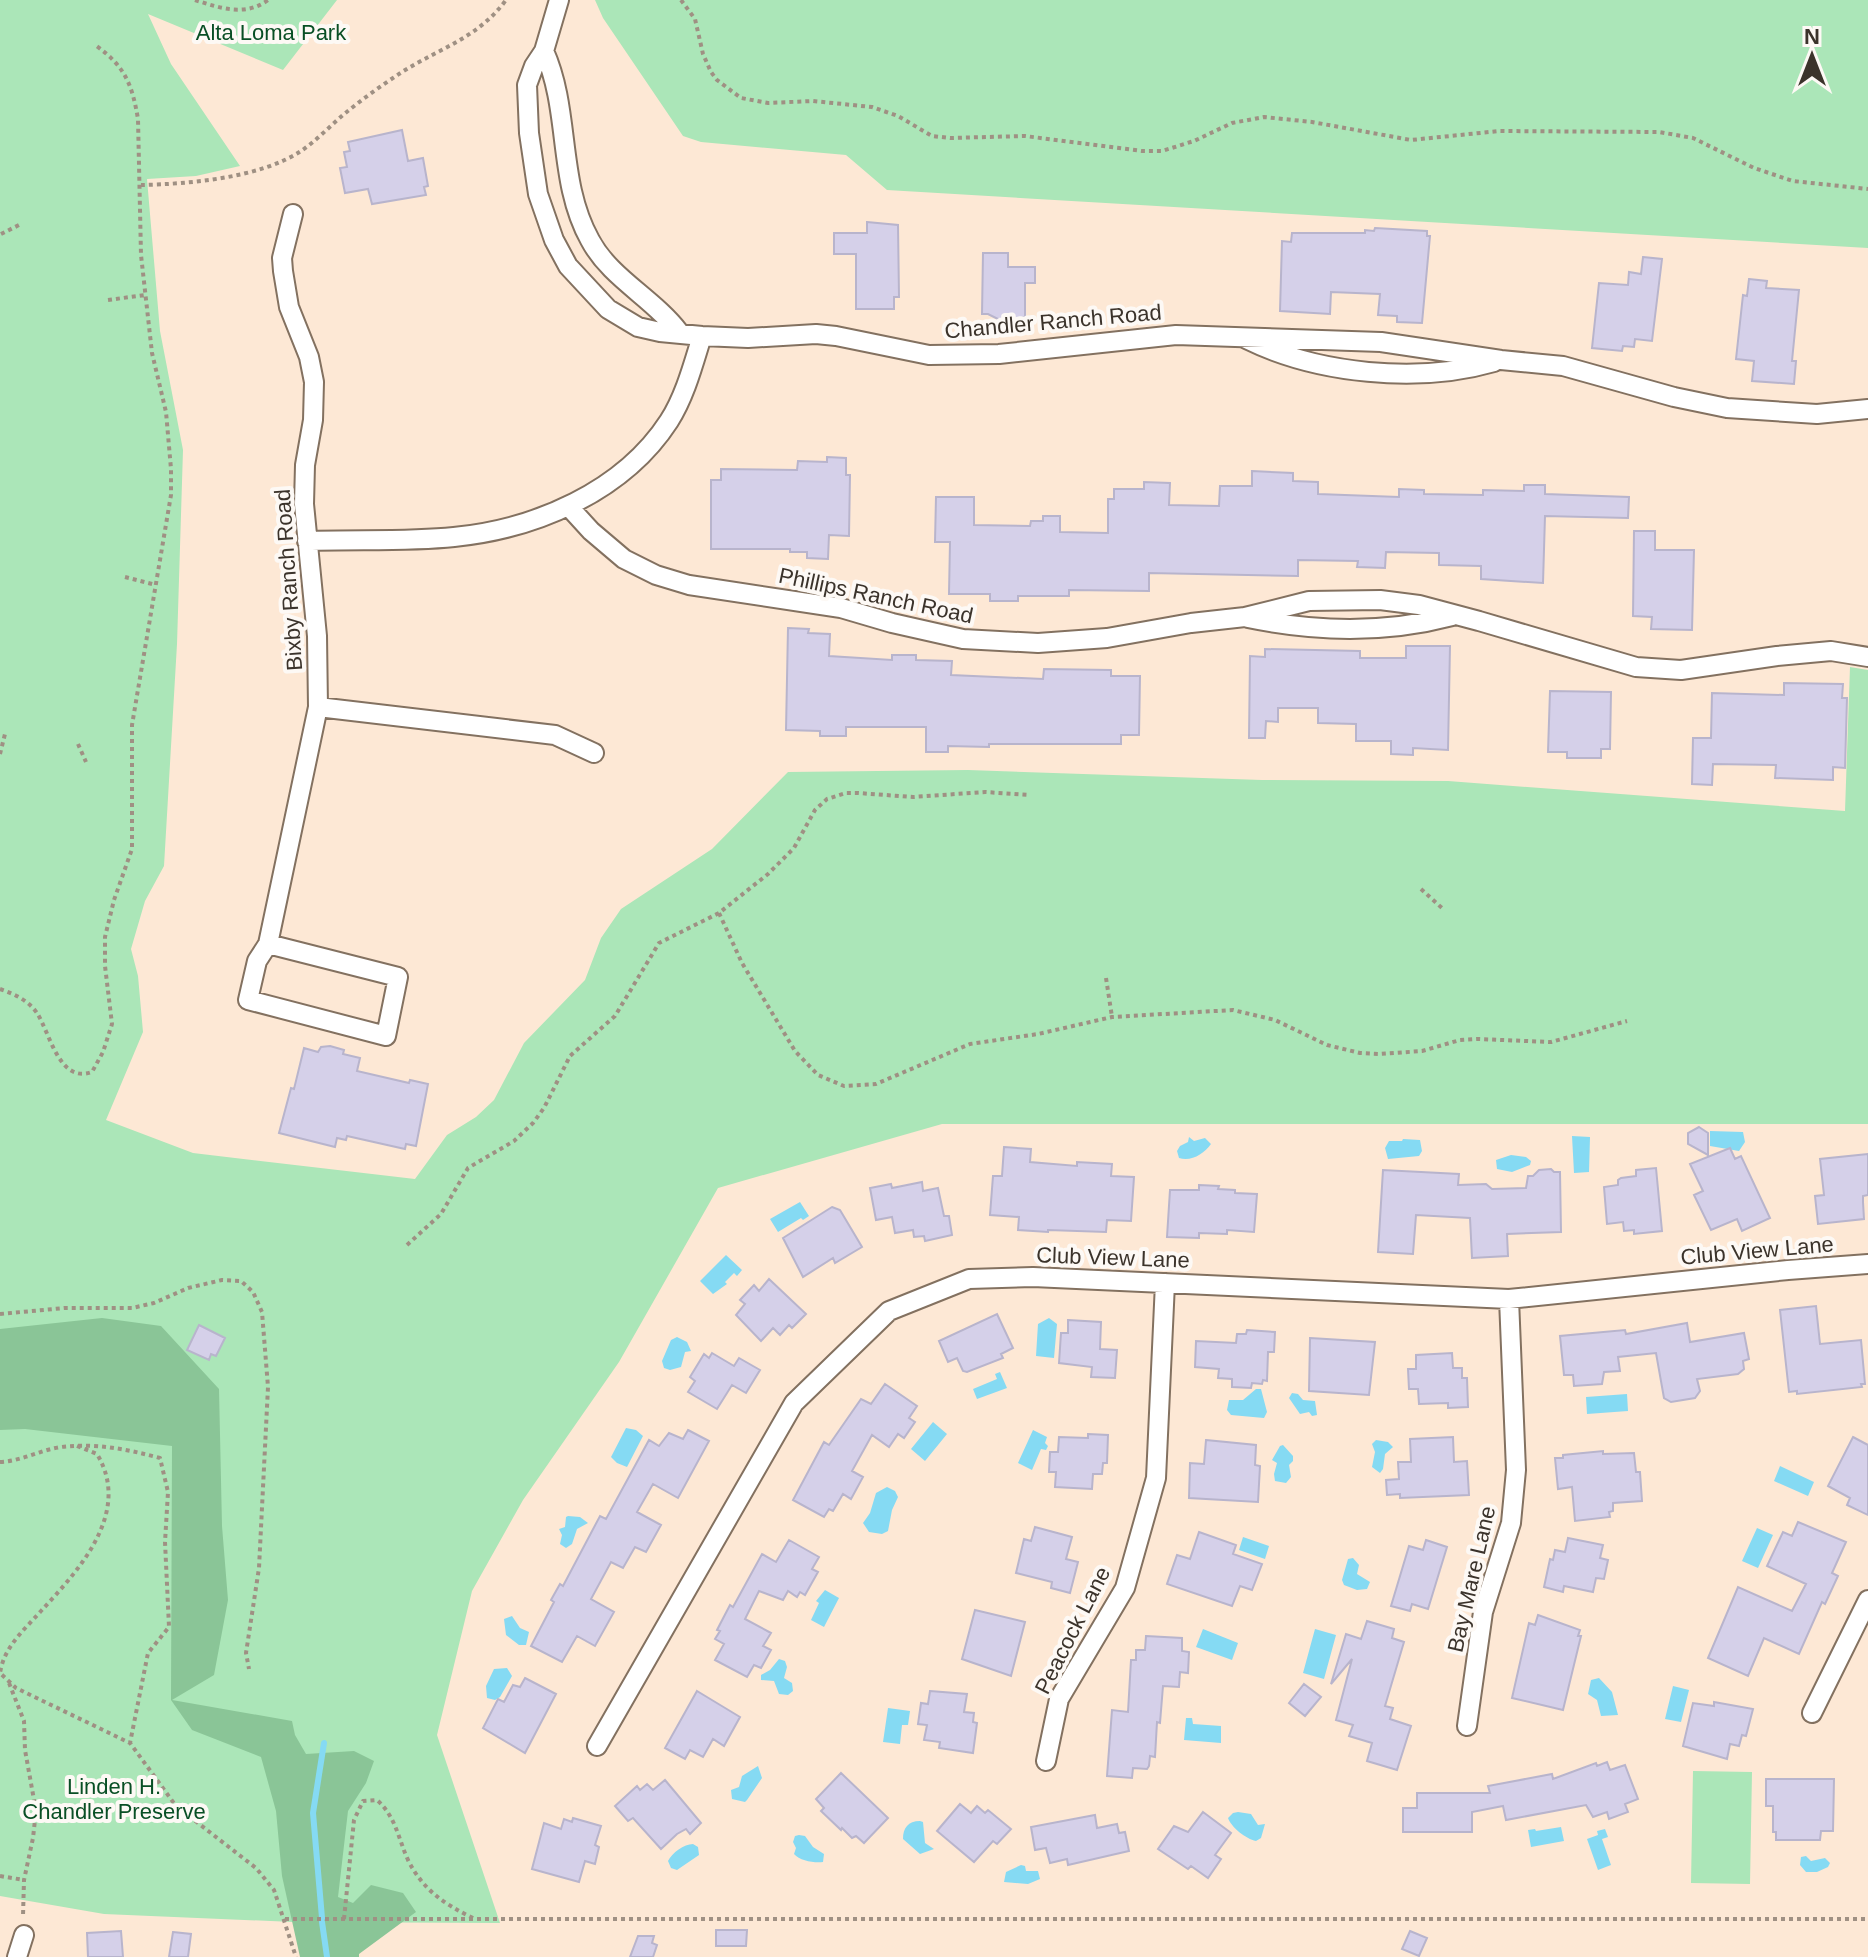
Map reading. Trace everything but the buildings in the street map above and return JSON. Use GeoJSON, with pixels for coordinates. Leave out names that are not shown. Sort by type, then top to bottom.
{"type":"FeatureCollection","features":[{"type":"Feature","properties":{"kind":"street","name":"Chandler Ranch Road"},"geometry":{"type":"LineString","coordinates":[[559,0],[544,51],[527,85],[529,133],[538,194],[554,240],[568,266],[608,309],[638,327],[660,332],[748,338],[826,335],[929,355],[999,354],[1176,335],[1381,342],[1563,366],[1674,397],[1727,408],[1817,414],[1868,409]]}},
{"type":"Feature","properties":{"kind":"street"},"geometry":{"type":"LineString","coordinates":[[544,51],[555,78],[568,181],[578,215],[591,243],[612,269],[667,316],[679,332]]}},
{"type":"Feature","properties":{"kind":"street","name":"Bixby Ranch Road"},"geometry":{"type":"LineString","coordinates":[[268,944],[398,977],[386,1036],[248,1000],[257,961],[268,944],[318,707],[318,647],[304,504],[314,382],[309,357],[289,307],[282,258],[293,214]]}},
{"type":"Feature","properties":{"kind":"street"},"geometry":{"type":"LineString","coordinates":[[307,541],[456,537],[570,508],[631,463],[668,423],[691,372],[702,336]]}},
{"type":"Feature","properties":{"kind":"street","name":"Chandler Ranch Road"},"geometry":{"type":"LineString","coordinates":[[1241,337],[1299,360],[1399,373],[1435,375],[1501,360]]}},
{"type":"Feature","properties":{"kind":"street","name":"Phillips Ranch Road"},"geometry":{"type":"LineString","coordinates":[[570,508],[624,559],[656,575],[689,585],[841,608],[963,639],[1038,643],[1107,638],[1245,617],[1290,604],[1330,600],[1390,601],[1419,605],[1636,667],[1681,670],[1831,651],[1868,657]]}},
{"type":"Feature","properties":{"kind":"street","name":"Phillips Ranch Road"},"geometry":{"type":"LineString","coordinates":[[1245,617],[1287,626],[1355,629],[1394,628],[1454,615]]}},
{"type":"Feature","properties":{"kind":"street"},"geometry":{"type":"LineString","coordinates":[[318,707],[555,735],[594,753]]}},
{"type":"Feature","properties":{"kind":"street","name":"Club View Lane"},"geometry":{"type":"LineString","coordinates":[[597,1746],[794,1403],[889,1311],[969,1279],[1033,1277],[1509,1299],[1868,1264]]}},
{"type":"Feature","properties":{"kind":"street","name":"Peacock Lane"},"geometry":{"type":"LineString","coordinates":[[1046,1761],[1059,1699],[1125,1588],[1156,1478],[1165,1283]]}},
{"type":"Feature","properties":{"kind":"street","name":"Bay Mare Lane"},"geometry":{"type":"LineString","coordinates":[[1467,1726],[1483,1612],[1511,1523],[1516,1470],[1509,1299]]}},
{"type":"Feature","properties":{"kind":"street"},"geometry":{"type":"LineString","coordinates":[[1812,1713],[1868,1600]]}},
{"type":"Feature","properties":{"kind":"street"},"geometry":{"type":"LineString","coordinates":[[17,1957],[24,1926]]}},
{"type":"Feature","properties":{"kind":"path"},"geometry":{"type":"LineString","coordinates":[[195,0],[229,10],[250,10],[268,0]]}},
{"type":"Feature","properties":{"kind":"path"},"geometry":{"type":"LineString","coordinates":[[141,185],[200,180],[280,162],[301,151],[402,73],[483,27],[506,0]]}},
{"type":"Feature","properties":{"kind":"path"},"geometry":{"type":"LineString","coordinates":[[681,0],[695,19],[703,54],[711,72],[741,98],[768,103],[813,101],[872,107],[898,116],[932,136],[1025,136],[1162,151],[1194,141],[1232,123],[1264,117],[1312,122],[1411,140],[1499,131],[1659,132],[1693,138],[1754,168],[1793,181],[1868,189]]}},
{"type":"Feature","properties":{"kind":"path"},"geometry":{"type":"LineString","coordinates":[[0,989],[28,1002],[69,1071],[80,1074],[92,1072],[103,1052],[112,1024],[105,937],[132,849],[132,725],[171,495],[166,412],[152,353],[139,235],[141,185],[138,119],[130,85],[123,71],[112,57],[95,45]]}},
{"type":"Feature","properties":{"kind":"path"},"geometry":{"type":"LineString","coordinates":[[1,234],[19,225]]}},
{"type":"Feature","properties":{"kind":"path"},"geometry":{"type":"LineString","coordinates":[[108,300],[145,295]]}},
{"type":"Feature","properties":{"kind":"path"},"geometry":{"type":"LineString","coordinates":[[125,577],[156,585]]}},
{"type":"Feature","properties":{"kind":"path"},"geometry":{"type":"LineString","coordinates":[[0,754],[5,734]]}},
{"type":"Feature","properties":{"kind":"path"},"geometry":{"type":"LineString","coordinates":[[78,744],[86,762]]}},
{"type":"Feature","properties":{"kind":"path"},"geometry":{"type":"LineString","coordinates":[[407,1245],[441,1214],[468,1168],[514,1141],[533,1123],[544,1108],[565,1064],[615,1016],[659,943],[719,913],[784,858],[802,836],[820,804],[835,795],[858,793],[923,797],[985,792],[1030,795]]}},
{"type":"Feature","properties":{"kind":"path"},"geometry":{"type":"LineString","coordinates":[[1421,889],[1443,909]]}},
{"type":"Feature","properties":{"kind":"path"},"geometry":{"type":"LineString","coordinates":[[719,913],[742,963],[795,1051],[818,1075],[844,1086],[860,1087],[898,1077],[970,1044],[1038,1034],[1112,1017],[1233,1010],[1275,1020],[1327,1045],[1380,1054],[1422,1051],[1469,1040],[1551,1042],[1627,1021]]}},
{"type":"Feature","properties":{"kind":"path"},"geometry":{"type":"LineString","coordinates":[[1106,978],[1112,1017]]}},
{"type":"Feature","properties":{"kind":"path"},"geometry":{"type":"LineString","coordinates":[[0,1314],[64,1308],[132,1308],[154,1303],[188,1288],[222,1280],[241,1281],[253,1292],[262,1312],[268,1387],[259,1568],[246,1653],[249,1669]]}},
{"type":"Feature","properties":{"kind":"path"},"geometry":{"type":"LineString","coordinates":[[0,1462],[16,1461],[58,1447],[77,1446],[111,1446],[160,1458],[168,1492],[165,1542],[169,1627],[148,1653],[130,1743]]}},
{"type":"Feature","properties":{"kind":"path"},"geometry":{"type":"LineString","coordinates":[[77,1446],[97,1454],[106,1469],[110,1501],[100,1535],[62,1588],[18,1636],[3,1658],[0,1673],[16,1688],[130,1743],[176,1806],[256,1868],[274,1890],[296,1957]]}},
{"type":"Feature","properties":{"kind":"path"},"geometry":{"type":"LineString","coordinates":[[8,1680],[24,1721],[25,1750],[36,1811],[24,1880],[24,1926]]}},
{"type":"Feature","properties":{"kind":"path"},"geometry":{"type":"LineString","coordinates":[[344,1919],[354,1820],[363,1801],[377,1800],[389,1810],[408,1860],[426,1889],[446,1905],[475,1919]]}},
{"type":"Feature","properties":{"kind":"path"},"geometry":{"type":"LineString","coordinates":[[0,1876],[24,1880]]}},
{"type":"Feature","properties":{"kind":"path"},"geometry":{"type":"LineString","coordinates":[[285,1919],[1868,1919]]}},
{"type":"Feature","properties":{"kind":"green space"},"geometry":{"type":"Polygon","coordinates":[[[0,0],[337,0],[283,70],[148,14],[171,64],[240,166],[196,176],[147,179],[160,331],[183,450],[177,644],[164,866],[145,901],[131,949],[138,976],[143,1032],[106,1120],[193,1153],[415,1179],[447,1135],[476,1117],[494,1100],[524,1043],[585,980],[601,938],[621,909],[712,849],[788,772],[968,770],[1262,780],[1448,781],[1845,811],[1850,667],[1868,670],[1868,1124],[942,1124],[718,1188],[619,1362],[523,1500],[472,1591],[437,1735],[500,1923],[293,1922],[104,1914],[0,1896],[0,0]]]}},
{"type":"Feature","properties":{"kind":"green space"},"geometry":{"type":"Polygon","coordinates":[[[595,0],[1868,0],[1868,248],[887,190],[846,155],[701,142],[683,136],[603,18],[595,0]]]}},
{"type":"Feature","properties":{"kind":"green space"},"geometry":{"type":"Polygon","coordinates":[[[102,1318],[161,1326],[219,1389],[222,1526],[228,1600],[214,1675],[172,1700],[292,1721],[295,1735],[306,1754],[354,1751],[374,1761],[366,1783],[348,1811],[338,1897],[353,1903],[371,1885],[403,1893],[416,1912],[359,1957],[300,1957],[282,1876],[276,1811],[261,1757],[192,1730],[171,1700],[172,1446],[25,1429],[0,1430],[0,1329],[102,1318]]]}},
{"type":"Feature","properties":{"kind":"green space"},"geometry":{"type":"Polygon","coordinates":[[[1693,1771],[1752,1772],[1750,1884],[1691,1883],[1693,1771]]]}},
{"type":"Feature","properties":{"kind":"water"},"geometry":{"type":"Polygon","coordinates":[[[1710,1131],[1743,1132],[1745,1142],[1739,1151],[1710,1146],[1710,1131]]]}},
{"type":"Feature","properties":{"kind":"water"},"geometry":{"type":"Polygon","coordinates":[[[1572,1136],[1590,1137],[1589,1172],[1574,1173],[1572,1136]]]}},
{"type":"Feature","properties":{"kind":"water"},"geometry":{"type":"Polygon","coordinates":[[[1189,1137],[1194,1141],[1205,1138],[1211,1144],[1197,1156],[1179,1158],[1177,1151],[1188,1142],[1189,1137]]]}},
{"type":"Feature","properties":{"kind":"water"},"geometry":{"type":"Polygon","coordinates":[[[1420,1140],[1422,1151],[1419,1156],[1388,1159],[1385,1148],[1389,1141],[1420,1140]]]}},
{"type":"Feature","properties":{"kind":"water"},"geometry":{"type":"Polygon","coordinates":[[[1511,1155],[1526,1157],[1531,1161],[1530,1165],[1512,1172],[1497,1169],[1496,1160],[1511,1155]]]}},
{"type":"Feature","properties":{"kind":"water"},"geometry":{"type":"Polygon","coordinates":[[[800,1202],[809,1216],[778,1232],[770,1219],[800,1202]]]}},
{"type":"Feature","properties":{"kind":"water"},"geometry":{"type":"Polygon","coordinates":[[[726,1255],[742,1270],[737,1276],[734,1273],[725,1282],[727,1284],[713,1294],[700,1281],[726,1255]]]}},
{"type":"Feature","properties":{"kind":"water"},"geometry":{"type":"Polygon","coordinates":[[[1049,1318],[1057,1324],[1054,1358],[1036,1356],[1038,1324],[1049,1318]]]}},
{"type":"Feature","properties":{"kind":"water"},"geometry":{"type":"Polygon","coordinates":[[[677,1337],[687,1342],[691,1351],[685,1352],[681,1367],[670,1370],[664,1368],[662,1361],[671,1340],[677,1337]]]}},
{"type":"Feature","properties":{"kind":"water"},"geometry":{"type":"Polygon","coordinates":[[[1000,1372],[1007,1388],[977,1399],[973,1389],[997,1379],[995,1374],[1000,1372]]]}},
{"type":"Feature","properties":{"kind":"water"},"geometry":{"type":"Polygon","coordinates":[[[1256,1389],[1261,1389],[1267,1412],[1264,1418],[1231,1415],[1227,1410],[1229,1400],[1243,1400],[1256,1389]]]}},
{"type":"Feature","properties":{"kind":"water"},"geometry":{"type":"Polygon","coordinates":[[[1292,1393],[1303,1400],[1315,1401],[1317,1415],[1312,1416],[1309,1412],[1300,1414],[1289,1398],[1292,1393]]]}},
{"type":"Feature","properties":{"kind":"water"},"geometry":{"type":"Polygon","coordinates":[[[1627,1394],[1628,1411],[1587,1414],[1586,1397],[1627,1394]]]}},
{"type":"Feature","properties":{"kind":"water"},"geometry":{"type":"Polygon","coordinates":[[[933,1422],[947,1434],[925,1461],[911,1449],[933,1422]]]}},
{"type":"Feature","properties":{"kind":"water"},"geometry":{"type":"Polygon","coordinates":[[[626,1428],[636,1430],[643,1436],[627,1467],[611,1457],[626,1428]]]}},
{"type":"Feature","properties":{"kind":"water"},"geometry":{"type":"Polygon","coordinates":[[[1033,1430],[1047,1437],[1045,1443],[1048,1446],[1046,1450],[1041,1449],[1032,1470],[1018,1463],[1033,1430]]]}},
{"type":"Feature","properties":{"kind":"water"},"geometry":{"type":"Polygon","coordinates":[[[1376,1440],[1388,1442],[1393,1447],[1385,1454],[1380,1473],[1372,1467],[1375,1452],[1372,1444],[1376,1440]]]}},
{"type":"Feature","properties":{"kind":"water"},"geometry":{"type":"Polygon","coordinates":[[[1283,1445],[1293,1456],[1289,1465],[1291,1477],[1286,1483],[1275,1481],[1277,1463],[1272,1460],[1283,1445]]]}},
{"type":"Feature","properties":{"kind":"water"},"geometry":{"type":"Polygon","coordinates":[[[1780,1466],[1814,1482],[1808,1496],[1774,1481],[1780,1466]]]}},
{"type":"Feature","properties":{"kind":"water"},"geometry":{"type":"Polygon","coordinates":[[[887,1487],[895,1491],[898,1497],[888,1531],[882,1534],[869,1532],[863,1523],[870,1513],[876,1493],[887,1487]]]}},
{"type":"Feature","properties":{"kind":"water"},"geometry":{"type":"Polygon","coordinates":[[[568,1516],[580,1517],[588,1523],[577,1529],[572,1544],[566,1548],[560,1544],[562,1535],[559,1529],[565,1527],[568,1516]]]}},
{"type":"Feature","properties":{"kind":"water"},"geometry":{"type":"Polygon","coordinates":[[[1757,1528],[1773,1535],[1758,1568],[1742,1561],[1757,1528]]]}},
{"type":"Feature","properties":{"kind":"water"},"geometry":{"type":"Polygon","coordinates":[[[1243,1537],[1269,1546],[1265,1559],[1239,1550],[1243,1537]]]}},
{"type":"Feature","properties":{"kind":"water"},"geometry":{"type":"Polygon","coordinates":[[[1353,1558],[1359,1565],[1357,1574],[1370,1582],[1367,1589],[1357,1590],[1344,1585],[1342,1580],[1348,1559],[1353,1558]]]}},
{"type":"Feature","properties":{"kind":"water"},"geometry":{"type":"Polygon","coordinates":[[[825,1590],[839,1598],[824,1627],[811,1620],[819,1603],[816,1601],[825,1590]]]}},
{"type":"Feature","properties":{"kind":"water"},"geometry":{"type":"Polygon","coordinates":[[[512,1616],[520,1628],[529,1632],[526,1645],[519,1645],[506,1635],[504,1619],[512,1616]]]}},
{"type":"Feature","properties":{"kind":"water"},"geometry":{"type":"Polygon","coordinates":[[[1203,1629],[1238,1643],[1232,1660],[1196,1647],[1203,1629]]]}},
{"type":"Feature","properties":{"kind":"water"},"geometry":{"type":"Polygon","coordinates":[[[1315,1629],[1336,1635],[1324,1679],[1303,1673],[1315,1629]]]}},
{"type":"Feature","properties":{"kind":"water"},"geometry":{"type":"Polygon","coordinates":[[[779,1659],[785,1661],[787,1667],[784,1678],[792,1683],[793,1691],[788,1695],[779,1694],[774,1681],[761,1680],[761,1675],[779,1659]]]}},
{"type":"Feature","properties":{"kind":"water"},"geometry":{"type":"Polygon","coordinates":[[[507,1668],[512,1676],[500,1697],[495,1700],[487,1698],[486,1686],[494,1669],[507,1668]]]}},
{"type":"Feature","properties":{"kind":"water"},"geometry":{"type":"Polygon","coordinates":[[[1599,1678],[1612,1692],[1618,1715],[1601,1716],[1597,1700],[1588,1694],[1591,1680],[1599,1678]]]}},
{"type":"Feature","properties":{"kind":"water"},"geometry":{"type":"Polygon","coordinates":[[[1673,1686],[1689,1690],[1681,1722],[1665,1719],[1673,1686]]]}},
{"type":"Feature","properties":{"kind":"water"},"geometry":{"type":"Polygon","coordinates":[[[888,1708],[910,1711],[908,1725],[902,1725],[900,1744],[883,1742],[888,1708]]]}},
{"type":"Feature","properties":{"kind":"water"},"geometry":{"type":"Polygon","coordinates":[[[1186,1718],[1192,1718],[1193,1724],[1221,1726],[1221,1743],[1184,1740],[1186,1718]]]}},
{"type":"Feature","properties":{"kind":"water"},"geometry":{"type":"Polygon","coordinates":[[[758,1766],[762,1778],[747,1800],[732,1799],[731,1790],[739,1787],[742,1776],[758,1766]]]}},
{"type":"Feature","properties":{"kind":"water"},"geometry":{"type":"Polygon","coordinates":[[[1238,1812],[1251,1814],[1258,1825],[1265,1824],[1261,1838],[1252,1840],[1232,1825],[1228,1818],[1238,1812]]]}},
{"type":"Feature","properties":{"kind":"water"},"geometry":{"type":"Polygon","coordinates":[[[923,1822],[925,1843],[934,1849],[920,1854],[903,1839],[907,1826],[923,1822]]]}},
{"type":"Feature","properties":{"kind":"water"},"geometry":{"type":"Polygon","coordinates":[[[1561,1827],[1564,1841],[1531,1847],[1528,1830],[1561,1827]]]}},
{"type":"Feature","properties":{"kind":"water"},"geometry":{"type":"Polygon","coordinates":[[[1605,1829],[1608,1837],[1602,1839],[1611,1865],[1598,1870],[1587,1839],[1605,1829]]]}},
{"type":"Feature","properties":{"kind":"water"},"geometry":{"type":"Polygon","coordinates":[[[799,1835],[805,1836],[813,1847],[824,1854],[823,1862],[807,1861],[794,1854],[796,1848],[793,1842],[799,1835]]]}},
{"type":"Feature","properties":{"kind":"water"},"geometry":{"type":"Polygon","coordinates":[[[693,1844],[698,1847],[699,1855],[677,1870],[671,1868],[668,1861],[672,1855],[682,1847],[693,1844]]]}},
{"type":"Feature","properties":{"kind":"water"},"geometry":{"type":"Polygon","coordinates":[[[1806,1856],[1811,1861],[1825,1858],[1830,1863],[1817,1872],[1806,1872],[1800,1865],[1801,1857],[1806,1856]]]}},
{"type":"Feature","properties":{"kind":"water"},"geometry":{"type":"Polygon","coordinates":[[[1025,1866],[1026,1871],[1038,1871],[1040,1879],[1028,1884],[1004,1882],[1006,1872],[1025,1866]]]}},
{"type":"Feature","properties":{"kind":"waterway"},"geometry":{"type":"LineString","coordinates":[[322,1918],[313,1813],[324,1743]]}},
{"type":"Feature","properties":{"kind":"waterway"},"geometry":{"type":"LineString","coordinates":[[322,1922],[327,1957]]}},
{"type":"Feature","properties":{"kind":"park label","name":"Alta Loma Park"},"geometry":{"type":"Point","coordinates":[271,32]}},
{"type":"Feature","properties":{"kind":"park label","name":"Linden H. Chandler Preserve"},"geometry":{"type":"Point","coordinates":[114,1798]}}]}
